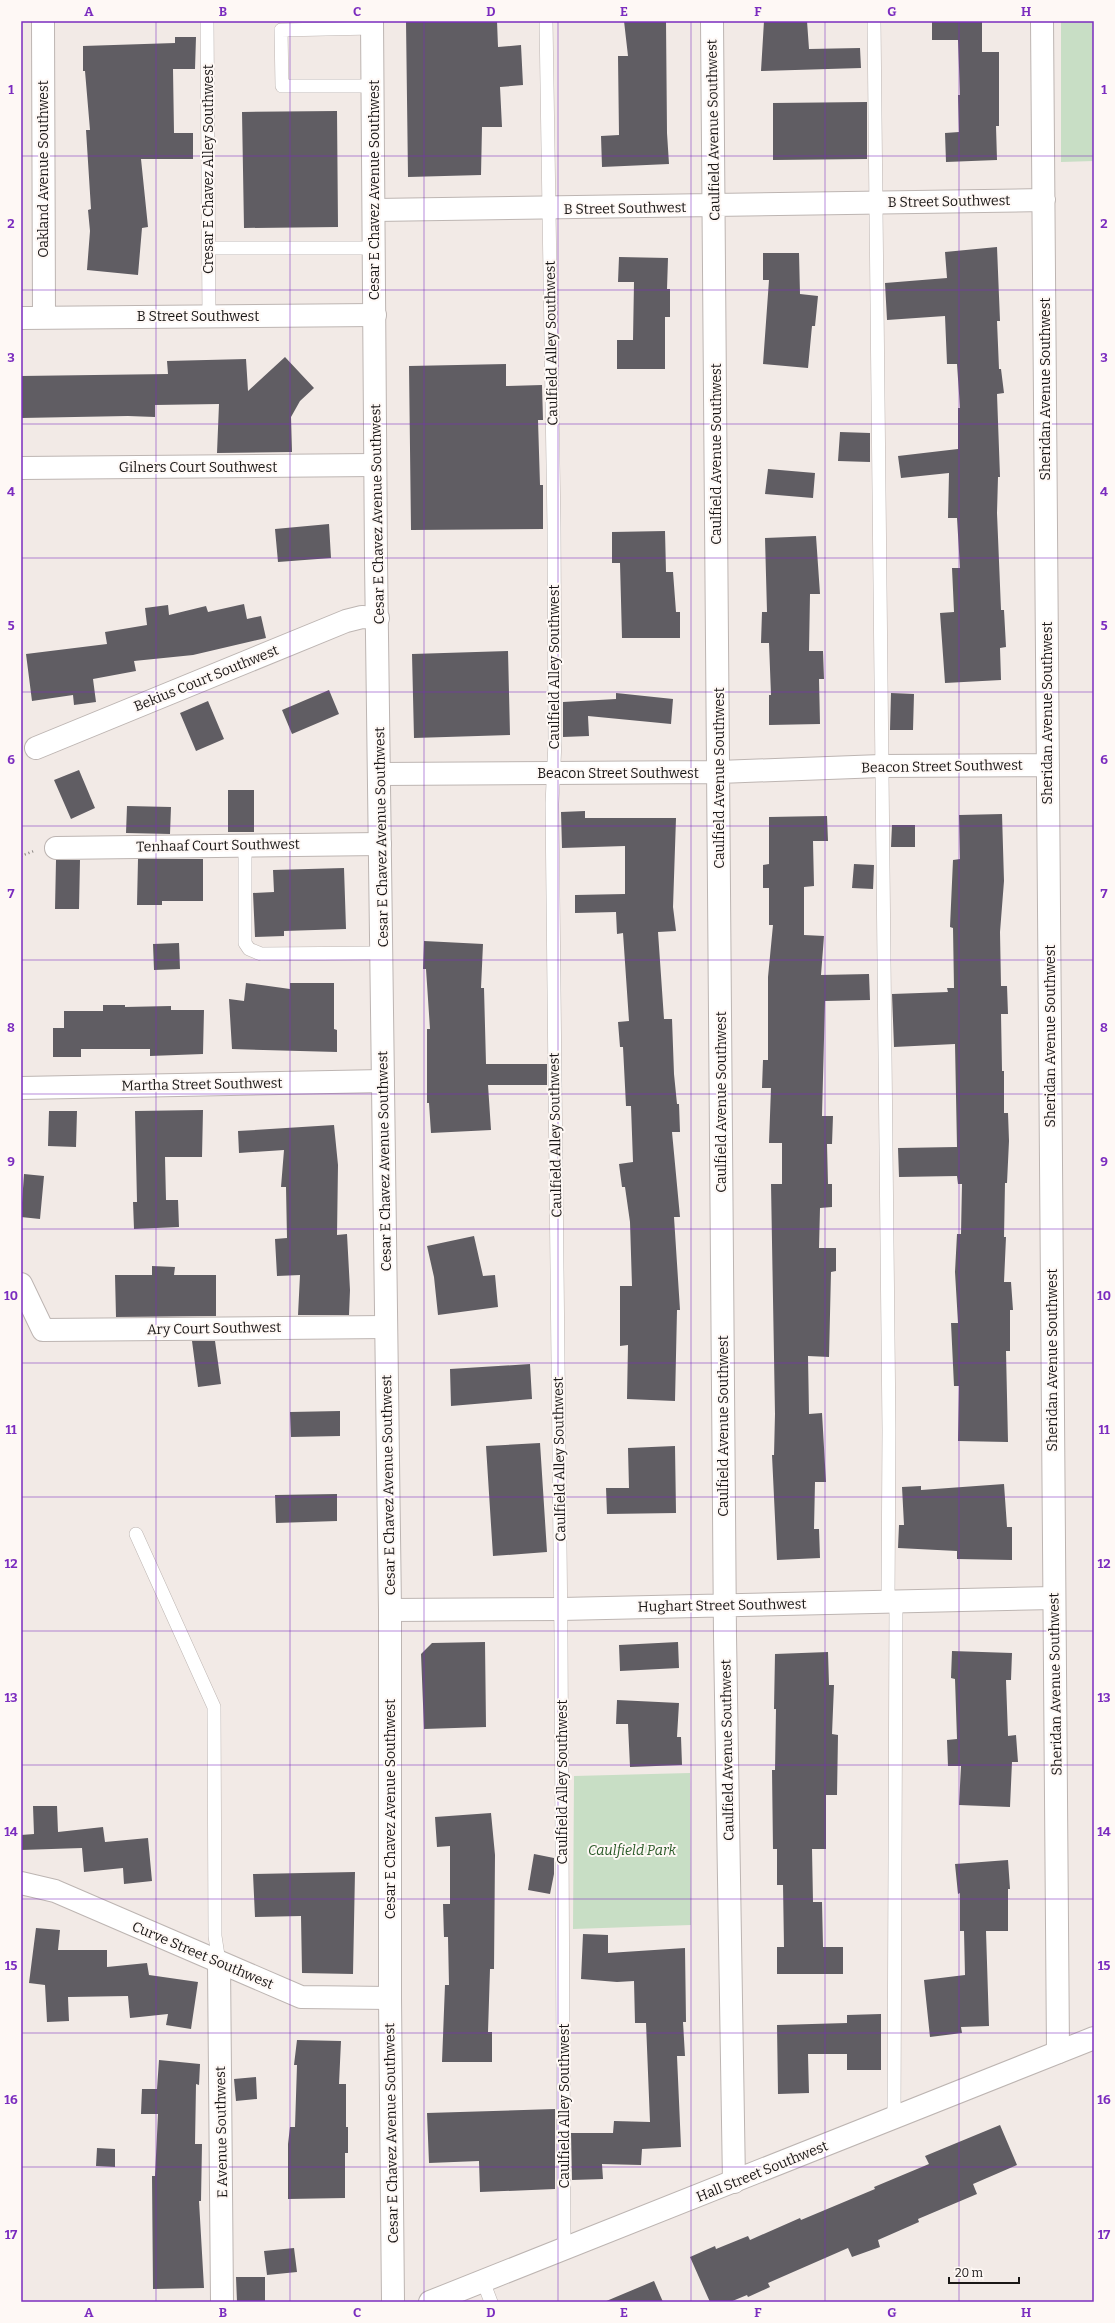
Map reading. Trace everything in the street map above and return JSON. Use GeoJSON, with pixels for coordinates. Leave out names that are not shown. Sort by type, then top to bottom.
{"type":"FeatureCollection","features":[{"type":"Feature","properties":{"kind":"street","name":"Oakland Avenue Southwest"},"geometry":{"type":"LineString","coordinates":[[42,21],[44,317]]}},
{"type":"Feature","properties":{"kind":"street","name":"Caulfield Avenue Southwest"},"geometry":{"type":"LineString","coordinates":[[712,21],[719,772],[724,1605],[734,2182]]}},
{"type":"Feature","properties":{"kind":"street","name":"Sheridan Avenue Southwest"},"geometry":{"type":"LineString","coordinates":[[1042,21],[1058,2052]]}},
{"type":"Feature","properties":{"kind":"street","name":"Cesar E Chavez Avenue Southwest"},"geometry":{"type":"LineString","coordinates":[[372,25],[374,86],[375,465],[380,774],[385,1327],[390,1610],[390,1998],[393,2302]]}},
{"type":"Feature","properties":{"kind":"street","name":"B Street Southwest"},"geometry":{"type":"LineString","coordinates":[[374,210],[548,209],[1044,200]]}},
{"type":"Feature","properties":{"kind":"street","name":"B Street Southwest"},"geometry":{"type":"LineString","coordinates":[[21,318],[375,315]]}},
{"type":"Feature","properties":{"kind":"street","name":"Gilners Court Southwest"},"geometry":{"type":"LineString","coordinates":[[21,468],[375,465]]}},
{"type":"Feature","properties":{"kind":"street","name":"Bekius Court Southwest"},"geometry":{"type":"LineString","coordinates":[[36,748],[346,621],[362,618],[378,618]]}},
{"type":"Feature","properties":{"kind":"street","name":"Beacon Street Southwest"},"geometry":{"type":"LineString","coordinates":[[380,774],[719,772],[881,766],[1048,765]]}},
{"type":"Feature","properties":{"kind":"street","name":"Tenhaaf Court Southwest"},"geometry":{"type":"LineString","coordinates":[[56,848],[245,844],[380,844]]}},
{"type":"Feature","properties":{"kind":"street","name":"Martha Street Southwest"},"geometry":{"type":"LineString","coordinates":[[21,1088],[383,1081]]}},
{"type":"Feature","properties":{"kind":"street","name":"Ary Court Southwest"},"geometry":{"type":"LineString","coordinates":[[21,1284],[42,1330],[385,1327]]}},
{"type":"Feature","properties":{"kind":"street","name":"Hughart Street Southwest"},"geometry":{"type":"LineString","coordinates":[[390,1610],[560,1609],[1054,1598]]}},
{"type":"Feature","properties":{"kind":"street","name":"Curve Street Southwest"},"geometry":{"type":"LineString","coordinates":[[21,1884],[55,1892],[301,1998],[390,1998]]}},
{"type":"Feature","properties":{"kind":"street","name":"E Avenue Southwest"},"geometry":{"type":"LineString","coordinates":[[219,1962],[222,2302]]}},
{"type":"Feature","properties":{"kind":"street","name":"Hall Street Southwest"},"geometry":{"type":"LineString","coordinates":[[430,2302],[1094,2038]]}},
{"type":"Feature","properties":{"kind":"lane","name":"Cresar E Chavez Alley Southwest"},"geometry":{"type":"LineString","coordinates":[[207,21],[209,316]]}},
{"type":"Feature","properties":{"kind":"lane","name":"Caulfield Alley Southwest"},"geometry":{"type":"LineString","coordinates":[[546,21],[554,527],[553,773],[564,2248]]}},
{"type":"Feature","properties":{"kind":"lane"},"geometry":{"type":"LineString","coordinates":[[874,21],[881,766],[892,1602],[894,2118]]}},
{"type":"Feature","properties":{"kind":"lane"},"geometry":{"type":"LineString","coordinates":[[372,25],[281,30],[282,86],[374,86]]}},
{"type":"Feature","properties":{"kind":"lane"},"geometry":{"type":"LineString","coordinates":[[209,248],[374,248]]}},
{"type":"Feature","properties":{"kind":"lane"},"geometry":{"type":"LineString","coordinates":[[245,844],[245,943],[249,949],[261,954],[382,953]]}},
{"type":"Feature","properties":{"kind":"lane"},"geometry":{"type":"LineString","coordinates":[[136,1534],[214,1707],[215,1936],[219,1962]]}},
{"type":"Feature","properties":{"kind":"lane"},"geometry":{"type":"LineString","coordinates":[[483,2281],[491,2302]]}},
{"type":"Feature","properties":{"kind":"green space"},"geometry":{"type":"Polygon","coordinates":[[[1061,21],[1094,21],[1094,161],[1061,162],[1061,21]]]}},
{"type":"Feature","properties":{"kind":"green space","name":"Caulfield Park"},"geometry":{"type":"Polygon","coordinates":[[[690,1773],[691,1925],[573,1929],[574,1776],[690,1773]]]}},
{"type":"Feature","properties":{"kind":"building"},"geometry":{"type":"Polygon","coordinates":[[[406,21],[497,21],[498,47],[521,45],[523,85],[500,87],[502,127],[482,127],[481,175],[408,177],[406,21]]]}},
{"type":"Feature","properties":{"kind":"building"},"geometry":{"type":"Polygon","coordinates":[[[624,21],[666,21],[667,133],[669,164],[602,167],[601,136],[619,135],[618,56],[628,56],[624,21]]]}},
{"type":"Feature","properties":{"kind":"building"},"geometry":{"type":"Polygon","coordinates":[[[764,21],[807,21],[809,49],[860,48],[861,68],[761,71],[764,21]]]}},
{"type":"Feature","properties":{"kind":"building"},"geometry":{"type":"Polygon","coordinates":[[[932,21],[982,21],[982,52],[999,52],[999,126],[996,126],[997,160],[946,162],[945,133],[959,132],[958,95],[960,95],[958,40],[932,40],[932,21]]]}},
{"type":"Feature","properties":{"kind":"building"},"geometry":{"type":"Polygon","coordinates":[[[175,37],[196,37],[195,69],[173,69],[174,133],[193,133],[193,159],[141,159],[148,227],[142,228],[138,275],[87,270],[90,231],[88,210],[91,209],[86,130],[90,130],[85,71],[83,71],[83,46],[175,43],[175,37]]]}},
{"type":"Feature","properties":{"kind":"building"},"geometry":{"type":"Polygon","coordinates":[[[867,102],[867,159],[773,160],[773,103],[867,102]]]}},
{"type":"Feature","properties":{"kind":"building"},"geometry":{"type":"Polygon","coordinates":[[[337,111],[338,227],[244,228],[242,112],[337,111]]]}},
{"type":"Feature","properties":{"kind":"building"},"geometry":{"type":"Polygon","coordinates":[[[997,247],[1000,321],[997,321],[999,369],[1001,369],[1004,393],[997,394],[1000,477],[998,477],[997,513],[1001,610],[1004,610],[1006,647],[1000,648],[1001,680],[945,683],[940,613],[954,612],[952,568],[960,568],[957,518],[948,518],[949,473],[901,478],[898,456],[958,449],[958,408],[960,408],[957,364],[947,364],[945,316],[887,320],[885,283],[947,278],[945,252],[997,247]]]}},
{"type":"Feature","properties":{"kind":"building"},"geometry":{"type":"Polygon","coordinates":[[[763,253],[799,253],[800,294],[818,296],[815,326],[812,326],[808,368],[763,364],[769,280],[763,280],[763,253]]]}},
{"type":"Feature","properties":{"kind":"building"},"geometry":{"type":"Polygon","coordinates":[[[619,257],[668,258],[667,289],[670,289],[670,317],[665,317],[665,369],[617,369],[617,340],[633,340],[634,282],[618,282],[619,257]]]}},
{"type":"Feature","properties":{"kind":"building"},"geometry":{"type":"Polygon","coordinates":[[[285,357],[314,388],[300,401],[291,417],[292,452],[217,453],[219,404],[155,405],[155,417],[128,416],[21,418],[21,376],[168,374],[167,361],[246,359],[248,391],[285,357]]]}},
{"type":"Feature","properties":{"kind":"building"},"geometry":{"type":"Polygon","coordinates":[[[506,364],[506,386],[542,385],[543,420],[538,420],[540,485],[543,485],[543,529],[411,530],[409,366],[506,364]]]}},
{"type":"Feature","properties":{"kind":"building"},"geometry":{"type":"Polygon","coordinates":[[[840,432],[870,433],[870,462],[838,461],[840,432]]]}},
{"type":"Feature","properties":{"kind":"building"},"geometry":{"type":"Polygon","coordinates":[[[768,469],[815,473],[813,498],[765,494],[768,469]]]}},
{"type":"Feature","properties":{"kind":"building"},"geometry":{"type":"Polygon","coordinates":[[[329,524],[331,558],[278,562],[275,529],[329,524]]]}},
{"type":"Feature","properties":{"kind":"building"},"geometry":{"type":"Polygon","coordinates":[[[665,531],[666,572],[673,572],[676,612],[680,612],[680,638],[622,638],[620,563],[612,563],[612,532],[665,531]]]}},
{"type":"Feature","properties":{"kind":"building"},"geometry":{"type":"Polygon","coordinates":[[[816,536],[820,594],[810,594],[809,651],[823,651],[824,679],[819,679],[820,724],[769,725],[769,695],[771,695],[769,643],[761,643],[762,612],[767,612],[765,538],[816,536]]]}},
{"type":"Feature","properties":{"kind":"building"},"geometry":{"type":"Polygon","coordinates":[[[244,604],[247,619],[261,616],[266,638],[193,655],[134,661],[136,671],[93,679],[96,702],[74,705],[73,695],[32,701],[26,654],[107,644],[105,632],[147,625],[145,608],[168,605],[169,615],[206,606],[208,612],[244,604]]]}},
{"type":"Feature","properties":{"kind":"building"},"geometry":{"type":"Polygon","coordinates":[[[508,651],[510,735],[414,738],[412,654],[508,651]]]}},
{"type":"Feature","properties":{"kind":"building"},"geometry":{"type":"Polygon","coordinates":[[[329,690],[339,714],[292,734],[282,710],[329,690]]]}},
{"type":"Feature","properties":{"kind":"building"},"geometry":{"type":"Polygon","coordinates":[[[616,693],[673,699],[671,724],[588,716],[589,736],[563,737],[563,702],[616,699],[616,693]]]}},
{"type":"Feature","properties":{"kind":"building"},"geometry":{"type":"Polygon","coordinates":[[[891,693],[914,694],[913,730],[890,730],[891,693]]]}},
{"type":"Feature","properties":{"kind":"building"},"geometry":{"type":"Polygon","coordinates":[[[208,701],[224,739],[196,751],[180,713],[208,701]]]}},
{"type":"Feature","properties":{"kind":"building"},"geometry":{"type":"Polygon","coordinates":[[[79,770],[95,808],[71,819],[54,780],[79,770]]]}},
{"type":"Feature","properties":{"kind":"building"},"geometry":{"type":"Polygon","coordinates":[[[228,790],[254,790],[254,832],[228,832],[228,790]]]}},
{"type":"Feature","properties":{"kind":"building"},"geometry":{"type":"Polygon","coordinates":[[[127,806],[171,807],[170,834],[126,833],[127,806]]]}},
{"type":"Feature","properties":{"kind":"building"},"geometry":{"type":"Polygon","coordinates":[[[585,811],[585,818],[676,818],[673,907],[676,931],[658,932],[664,1019],[672,1019],[674,1074],[677,1104],[679,1104],[680,1132],[672,1132],[680,1217],[674,1217],[680,1310],[677,1310],[675,1401],[627,1399],[628,1345],[620,1346],[620,1286],[632,1286],[630,1222],[625,1187],[622,1187],[619,1164],[633,1162],[631,1106],[626,1106],[623,1047],[620,1047],[618,1022],[629,1021],[623,933],[617,934],[616,912],[575,913],[575,895],[625,894],[625,846],[562,848],[561,812],[585,811]]]}},
{"type":"Feature","properties":{"kind":"building"},"geometry":{"type":"Polygon","coordinates":[[[1002,814],[1004,881],[1000,932],[1001,986],[1007,986],[1008,1014],[1001,1014],[1002,1071],[1004,1071],[1004,1113],[1008,1113],[1009,1141],[1007,1183],[1005,1183],[1004,1237],[1006,1237],[1004,1282],[1011,1282],[1013,1310],[1010,1310],[1010,1351],[1006,1351],[1008,1442],[958,1441],[959,1386],[954,1386],[951,1323],[958,1323],[955,1272],[957,1234],[961,1234],[962,1184],[958,1184],[957,1176],[899,1177],[898,1148],[957,1147],[955,1044],[894,1047],[892,994],[948,992],[947,988],[954,988],[953,928],[950,927],[953,860],[960,859],[959,815],[1002,814]]]}},
{"type":"Feature","properties":{"kind":"building"},"geometry":{"type":"Polygon","coordinates":[[[827,816],[828,841],[813,841],[814,886],[804,887],[804,935],[824,936],[821,975],[869,974],[870,1000],[825,1001],[822,1116],[833,1116],[832,1144],[827,1144],[828,1184],[832,1184],[832,1207],[820,1208],[819,1248],[836,1248],[836,1271],[831,1272],[829,1357],[808,1356],[809,1414],[822,1413],[826,1482],[815,1482],[814,1529],[819,1529],[820,1558],[777,1560],[772,1455],[774,1455],[775,1414],[771,1184],[782,1184],[782,1143],[769,1143],[771,1088],[762,1088],[763,1060],[768,1060],[768,977],[773,925],[769,925],[769,888],[763,888],[763,865],[769,864],[769,817],[827,816]]]}},
{"type":"Feature","properties":{"kind":"building"},"geometry":{"type":"Polygon","coordinates":[[[892,825],[915,825],[915,847],[891,847],[892,825]]]}},
{"type":"Feature","properties":{"kind":"building"},"geometry":{"type":"Polygon","coordinates":[[[138,859],[203,859],[203,901],[162,901],[162,905],[137,905],[138,859]]]}},
{"type":"Feature","properties":{"kind":"building"},"geometry":{"type":"Polygon","coordinates":[[[56,860],[80,860],[79,909],[55,909],[56,860]]]}},
{"type":"Feature","properties":{"kind":"building"},"geometry":{"type":"Polygon","coordinates":[[[854,864],[874,865],[873,889],[852,888],[854,864]]]}},
{"type":"Feature","properties":{"kind":"building"},"geometry":{"type":"Polygon","coordinates":[[[344,868],[346,929],[284,931],[284,936],[255,937],[253,893],[274,892],[273,870],[344,868]]]}},
{"type":"Feature","properties":{"kind":"building"},"geometry":{"type":"Polygon","coordinates":[[[424,941],[483,944],[481,988],[484,988],[486,1064],[547,1064],[547,1085],[488,1085],[491,1130],[431,1133],[429,1103],[427,1103],[427,1029],[430,1029],[426,969],[423,969],[424,941]]]}},
{"type":"Feature","properties":{"kind":"building"},"geometry":{"type":"Polygon","coordinates":[[[179,943],[180,969],[154,970],[153,944],[179,943]]]}},
{"type":"Feature","properties":{"kind":"building"},"geometry":{"type":"Polygon","coordinates":[[[246,983],[290,989],[290,983],[334,983],[334,1029],[337,1030],[337,1052],[232,1049],[229,999],[244,1001],[246,983]]]}},
{"type":"Feature","properties":{"kind":"building"},"geometry":{"type":"Polygon","coordinates":[[[103,1005],[125,1005],[125,1007],[171,1006],[171,1010],[204,1010],[203,1054],[150,1056],[150,1049],[81,1049],[81,1057],[53,1057],[53,1028],[64,1028],[64,1011],[103,1011],[103,1005]]]}},
{"type":"Feature","properties":{"kind":"building"},"geometry":{"type":"Polygon","coordinates":[[[203,1110],[202,1157],[165,1157],[166,1200],[178,1200],[179,1227],[134,1229],[133,1202],[137,1202],[135,1111],[203,1110]]]}},
{"type":"Feature","properties":{"kind":"building"},"geometry":{"type":"Polygon","coordinates":[[[49,1111],[77,1111],[76,1147],[48,1146],[49,1111]]]}},
{"type":"Feature","properties":{"kind":"building"},"geometry":{"type":"Polygon","coordinates":[[[334,1125],[338,1165],[337,1235],[347,1234],[350,1290],[349,1315],[298,1315],[300,1275],[277,1276],[275,1239],[287,1238],[286,1187],[281,1187],[284,1150],[239,1153],[238,1131],[334,1125]]]}},
{"type":"Feature","properties":{"kind":"building"},"geometry":{"type":"Polygon","coordinates":[[[24,1174],[44,1176],[40,1219],[21,1217],[24,1174]]]}},
{"type":"Feature","properties":{"kind":"building"},"geometry":{"type":"Polygon","coordinates":[[[474,1236],[483,1276],[495,1275],[498,1307],[438,1315],[434,1277],[427,1246],[474,1236]]]}},
{"type":"Feature","properties":{"kind":"building"},"geometry":{"type":"Polygon","coordinates":[[[152,1266],[175,1267],[174,1275],[216,1275],[216,1316],[116,1317],[115,1275],[152,1275],[152,1266]]]}},
{"type":"Feature","properties":{"kind":"building"},"geometry":{"type":"Polygon","coordinates":[[[192,1341],[215,1341],[221,1384],[198,1387],[192,1341]]]}},
{"type":"Feature","properties":{"kind":"building"},"geometry":{"type":"Polygon","coordinates":[[[530,1364],[532,1399],[451,1406],[450,1369],[530,1364]]]}},
{"type":"Feature","properties":{"kind":"building"},"geometry":{"type":"Polygon","coordinates":[[[340,1411],[340,1436],[291,1437],[290,1412],[340,1411]]]}},
{"type":"Feature","properties":{"kind":"building"},"geometry":{"type":"Polygon","coordinates":[[[540,1443],[547,1552],[493,1556],[486,1446],[540,1443]]]}},
{"type":"Feature","properties":{"kind":"building"},"geometry":{"type":"Polygon","coordinates":[[[675,1446],[676,1513],[607,1514],[606,1488],[629,1488],[628,1448],[675,1446]]]}},
{"type":"Feature","properties":{"kind":"building"},"geometry":{"type":"Polygon","coordinates":[[[1004,1484],[1007,1527],[1012,1527],[1012,1560],[957,1559],[957,1551],[898,1548],[899,1525],[904,1525],[902,1487],[921,1486],[921,1490],[1004,1484]]]}},
{"type":"Feature","properties":{"kind":"building"},"geometry":{"type":"Polygon","coordinates":[[[337,1494],[337,1521],[276,1523],[275,1495],[337,1494]]]}},
{"type":"Feature","properties":{"kind":"building"},"geometry":{"type":"Polygon","coordinates":[[[485,1642],[486,1727],[424,1729],[421,1654],[432,1643],[485,1642]]]}},
{"type":"Feature","properties":{"kind":"building"},"geometry":{"type":"Polygon","coordinates":[[[678,1642],[679,1668],[620,1671],[619,1645],[678,1642]]]}},
{"type":"Feature","properties":{"kind":"building"},"geometry":{"type":"Polygon","coordinates":[[[952,1651],[1012,1653],[1011,1680],[1006,1680],[1008,1736],[1016,1735],[1018,1762],[1012,1762],[1010,1807],[959,1805],[961,1766],[948,1766],[947,1740],[957,1739],[955,1679],[951,1678],[952,1651]]]}},
{"type":"Feature","properties":{"kind":"building"},"geometry":{"type":"Polygon","coordinates":[[[828,1652],[829,1685],[834,1685],[832,1734],[838,1735],[837,1795],[826,1795],[826,1849],[812,1849],[813,1902],[822,1902],[823,1947],[843,1947],[843,1974],[777,1974],[777,1947],[784,1947],[783,1885],[777,1885],[777,1849],[773,1849],[772,1770],[775,1770],[775,1654],[828,1652]]]}},
{"type":"Feature","properties":{"kind":"building"},"geometry":{"type":"Polygon","coordinates":[[[617,1700],[679,1703],[677,1737],[681,1737],[682,1765],[630,1767],[628,1724],[616,1724],[617,1700]]]}},
{"type":"Feature","properties":{"kind":"building"},"geometry":{"type":"Polygon","coordinates":[[[33,1806],[57,1806],[58,1832],[103,1827],[105,1842],[148,1838],[152,1881],[124,1884],[123,1868],[84,1872],[82,1848],[21,1850],[21,1835],[34,1834],[33,1806]]]}},
{"type":"Feature","properties":{"kind":"building"},"geometry":{"type":"Polygon","coordinates":[[[491,1813],[495,1855],[494,1969],[490,1969],[488,2032],[492,2032],[492,2062],[442,2062],[445,1985],[449,1985],[448,1937],[444,1937],[443,1904],[450,1904],[450,1846],[437,1847],[435,1817],[491,1813]]]}},
{"type":"Feature","properties":{"kind":"building"},"geometry":{"type":"Polygon","coordinates":[[[534,1854],[554,1858],[554,1874],[550,1894],[528,1890],[534,1854]]]}},
{"type":"Feature","properties":{"kind":"building"},"geometry":{"type":"Polygon","coordinates":[[[1008,1860],[1010,1889],[1008,1889],[1008,1931],[986,1931],[989,2026],[961,2027],[962,2033],[930,2037],[924,1980],[965,1975],[964,1931],[960,1931],[960,1893],[958,1894],[955,1864],[1008,1860]]]}},
{"type":"Feature","properties":{"kind":"building"},"geometry":{"type":"Polygon","coordinates":[[[355,1872],[353,1974],[302,1973],[301,1916],[255,1917],[253,1874],[355,1872]]]}},
{"type":"Feature","properties":{"kind":"building"},"geometry":{"type":"Polygon","coordinates":[[[36,1928],[60,1930],[58,1950],[107,1950],[107,1967],[147,1963],[149,1975],[198,1982],[191,2029],[166,2025],[168,2014],[130,2018],[128,1996],[68,1997],[69,2021],[47,2022],[45,1985],[29,1983],[36,1928]]]}},
{"type":"Feature","properties":{"kind":"building"},"geometry":{"type":"Polygon","coordinates":[[[583,1934],[608,1935],[608,1953],[685,1948],[686,2022],[683,2022],[685,2056],[677,2056],[681,2147],[642,2149],[641,2165],[602,2164],[603,2179],[572,2180],[571,2133],[613,2133],[614,2121],[650,2122],[646,2023],[635,2023],[634,1981],[617,1982],[581,1979],[583,1934]]]}},
{"type":"Feature","properties":{"kind":"building"},"geometry":{"type":"Polygon","coordinates":[[[881,2014],[881,2070],[847,2070],[847,2054],[808,2054],[809,2093],[778,2094],[777,2025],[847,2023],[847,2015],[881,2014]]]}},
{"type":"Feature","properties":{"kind":"building"},"geometry":{"type":"Polygon","coordinates":[[[297,2040],[341,2041],[339,2084],[346,2084],[346,2127],[348,2127],[348,2153],[345,2153],[345,2198],[288,2199],[288,2144],[290,2127],[295,2127],[297,2065],[294,2065],[297,2040]]]}},
{"type":"Feature","properties":{"kind":"building"},"geometry":{"type":"Polygon","coordinates":[[[159,2060],[200,2064],[199,2085],[196,2084],[195,2144],[202,2144],[201,2201],[199,2201],[204,2288],[153,2289],[152,2176],[155,2176],[158,2114],[141,2114],[142,2089],[157,2089],[159,2060]]]}},
{"type":"Feature","properties":{"kind":"building"},"geometry":{"type":"Polygon","coordinates":[[[256,2077],[257,2099],[236,2101],[234,2079],[256,2077]]]}},
{"type":"Feature","properties":{"kind":"building"},"geometry":{"type":"Polygon","coordinates":[[[555,2109],[555,2189],[480,2192],[479,2161],[429,2163],[427,2113],[555,2109]]]}},
{"type":"Feature","properties":{"kind":"building"},"geometry":{"type":"Polygon","coordinates":[[[1000,2125],[1017,2165],[973,2184],[977,2194],[918,2219],[919,2222],[878,2240],[880,2247],[852,2257],[848,2248],[768,2283],[770,2287],[748,2297],[747,2295],[730,2302],[710,2302],[690,2257],[715,2246],[716,2249],[748,2236],[750,2240],[800,2218],[801,2220],[875,2189],[874,2187],[929,2164],[925,2156],[1000,2125]]]}},
{"type":"Feature","properties":{"kind":"building"},"geometry":{"type":"Polygon","coordinates":[[[97,2148],[115,2149],[115,2167],[96,2166],[97,2148]]]}},
{"type":"Feature","properties":{"kind":"building"},"geometry":{"type":"Polygon","coordinates":[[[294,2248],[297,2272],[267,2275],[264,2251],[294,2248]]]}},
{"type":"Feature","properties":{"kind":"building"},"geometry":{"type":"Polygon","coordinates":[[[236,2277],[265,2277],[265,2302],[237,2302],[236,2277]]]}},
{"type":"Feature","properties":{"kind":"building"},"geometry":{"type":"Polygon","coordinates":[[[654,2281],[663,2302],[604,2302],[654,2281]]]}}]}
